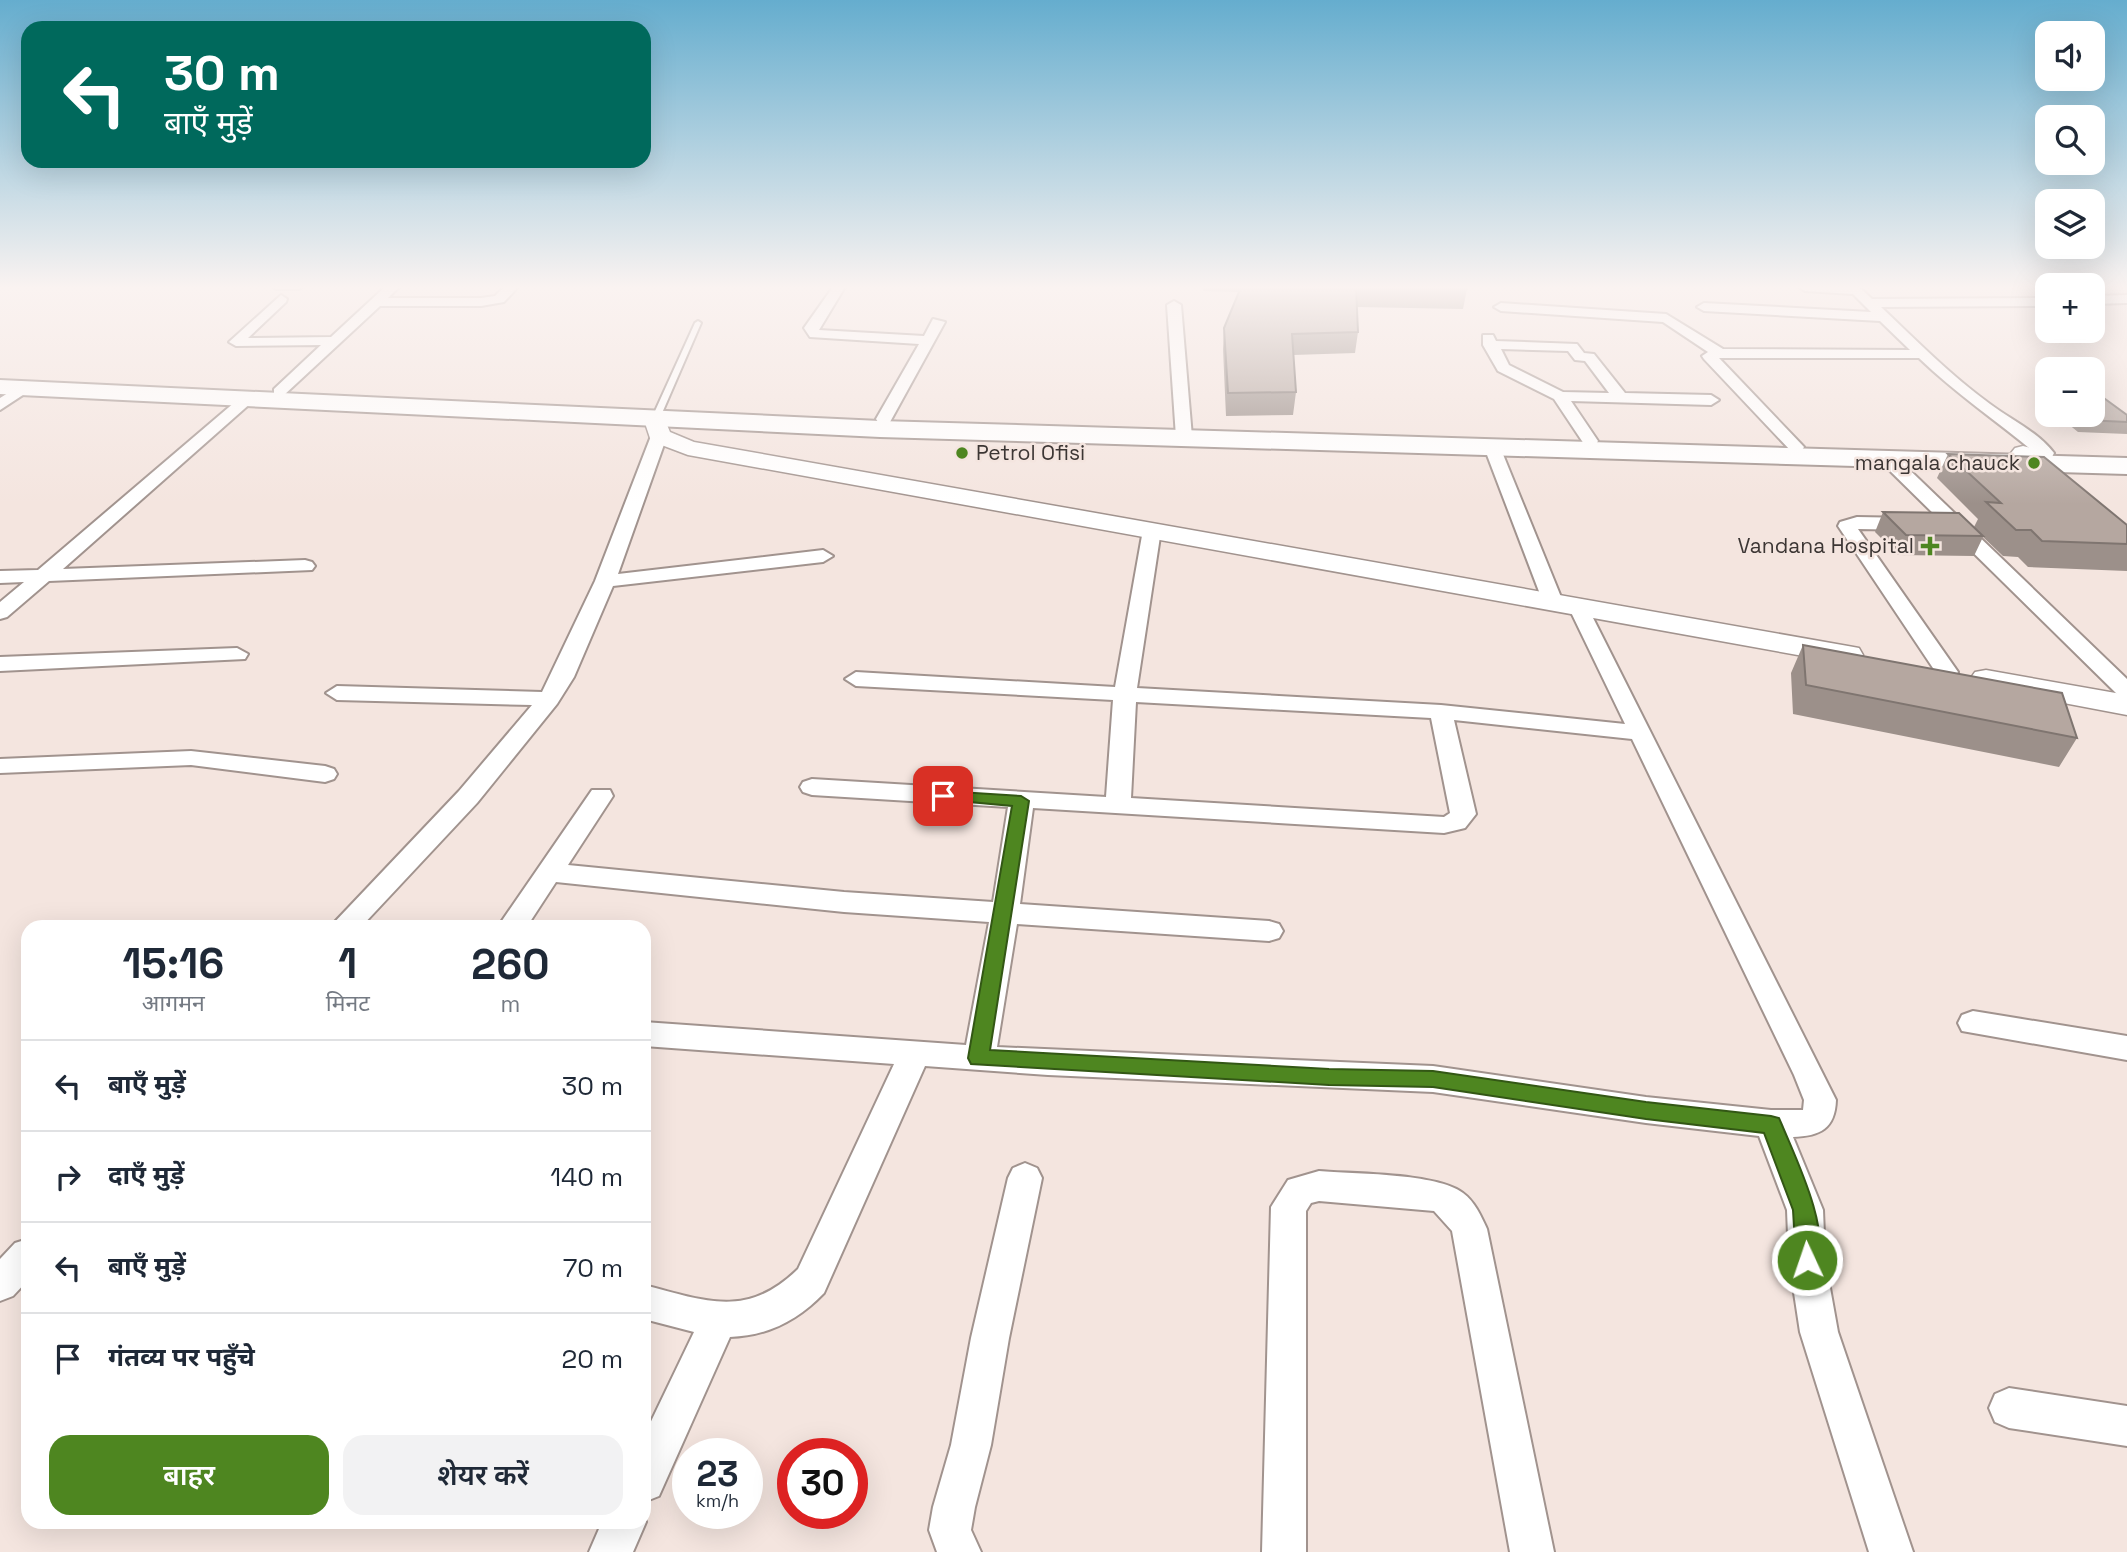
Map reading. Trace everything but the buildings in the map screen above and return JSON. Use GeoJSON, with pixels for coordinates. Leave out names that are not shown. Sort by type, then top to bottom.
{"type":"FeatureCollection","features":[{"type":"Feature","properties":{"kind":"highway"},"geometry":{"type":"LineString","coordinates":[[0,379],[279,392],[658,422],[884,419],[1492,447],[1580,444],[1887,458],[2127,456]]}},
{"type":"Feature","properties":{"kind":"highway"},"geometry":{"type":"LineString","coordinates":[[12,388],[658,422],[1796,447],[2041,458],[2127,466]]}},
{"type":"Feature","properties":{"kind":"street"},"geometry":{"type":"LineString","coordinates":[[279,392],[313,359]]}},
{"type":"Feature","properties":{"kind":"street"},"geometry":{"type":"LineString","coordinates":[[884,419],[917,359]]}},
{"type":"Feature","properties":{"kind":"street"},"geometry":{"type":"LineString","coordinates":[[1178,359],[1184,433]]}},
{"type":"Feature","properties":{"kind":"street"},"geometry":{"type":"LineString","coordinates":[[1498,359],[1503,368],[1560,396],[1711,400]]}},
{"type":"Feature","properties":{"kind":"street"},"geometry":{"type":"LineString","coordinates":[[1592,359],[1621,398]]}},
{"type":"Feature","properties":{"kind":"street"},"geometry":{"type":"LineString","coordinates":[[1711,359],[1796,447]]}},
{"type":"Feature","properties":{"kind":"street"},"geometry":{"type":"LineString","coordinates":[[1930,359],[1987,410],[2004,418],[2127,542]]}},
{"type":"Feature","properties":{"kind":"street"},"geometry":{"type":"LineString","coordinates":[[0,405],[12,388]]}},
{"type":"Feature","properties":{"kind":"street"},"geometry":{"type":"LineString","coordinates":[[1560,396],[1580,444]]}},
{"type":"Feature","properties":{"kind":"street"},"geometry":{"type":"LineString","coordinates":[[0,613],[247,399]]}},
{"type":"Feature","properties":{"kind":"street"},"geometry":{"type":"LineString","coordinates":[[1987,410],[1987,418],[2127,519]]}},
{"type":"Feature","properties":{"kind":"street"},"geometry":{"type":"LineString","coordinates":[[351,920],[467,797],[549,699],[563,677],[605,581],[658,422],[688,448],[1879,660]]}},
{"type":"Feature","properties":{"kind":"street"},"geometry":{"type":"LineString","coordinates":[[651,1034],[979,1058],[1302,1076],[1433,1079],[1771,1125],[1810,1123],[1819,1116],[1820,1100],[1640,733],[1566,604],[1492,447]]}},
{"type":"Feature","properties":{"kind":"street"},"geometry":{"type":"LineString","coordinates":[[1887,458],[2127,691]]}},
{"type":"Feature","properties":{"kind":"street"},"geometry":{"type":"LineString","coordinates":[[1947,673],[1847,526],[1857,523],[1955,525]]}},
{"type":"Feature","properties":{"kind":"street"},"geometry":{"type":"LineString","coordinates":[[1118,807],[1125,693],[1152,530]]}},
{"type":"Feature","properties":{"kind":"street"},"geometry":{"type":"LineString","coordinates":[[605,581],[823,556]]}},
{"type":"Feature","properties":{"kind":"street"},"geometry":{"type":"LineString","coordinates":[[0,577],[305,566]]}},
{"type":"Feature","properties":{"kind":"street"},"geometry":{"type":"LineString","coordinates":[[0,664],[237,654]]}},
{"type":"Feature","properties":{"kind":"street"},"geometry":{"type":"LineString","coordinates":[[1906,665],[2127,705]]}},
{"type":"Feature","properties":{"kind":"street"},"geometry":{"type":"LineString","coordinates":[[856,679],[1440,712],[1640,733]]}},
{"type":"Feature","properties":{"kind":"street"},"geometry":{"type":"LineString","coordinates":[[337,693],[549,699]]}},
{"type":"Feature","properties":{"kind":"street"},"geometry":{"type":"LineString","coordinates":[[812,787],[1118,807],[1451,824],[1463,814],[1440,712]]}},
{"type":"Feature","properties":{"kind":"street"},"geometry":{"type":"LineString","coordinates":[[0,766],[191,758],[325,774]]}},
{"type":"Feature","properties":{"kind":"street"},"geometry":{"type":"LineString","coordinates":[[517,920],[601,796]]}},
{"type":"Feature","properties":{"kind":"street"},"geometry":{"type":"LineString","coordinates":[[979,1058],[1005,913],[1021,801]]}},
{"type":"Feature","properties":{"kind":"street"},"geometry":{"type":"LineString","coordinates":[[550,872],[844,902],[1269,931]]}},
{"type":"Feature","properties":{"kind":"street"},"geometry":{"type":"LineString","coordinates":[[1973,1024],[2127,1048]]}},
{"type":"Feature","properties":{"kind":"street"},"geometry":{"type":"LineString","coordinates":[[651,1304],[719,1320],[738,1320],[789,1305],[811,1281],[915,1053]]}},
{"type":"Feature","properties":{"kind":"street"},"geometry":{"type":"LineString","coordinates":[[1771,1125],[1805,1210],[1807,1260],[1819,1332],[1891,1552]]}},
{"type":"Feature","properties":{"kind":"street"},"geometry":{"type":"LineString","coordinates":[[959,1552],[950,1530],[954,1507],[971,1445],[990,1338],[1025,1178]]}},
{"type":"Feature","properties":{"kind":"street"},"geometry":{"type":"LineString","coordinates":[[1284,1552],[1288,1207],[1300,1191],[1319,1186],[1438,1196],[1453,1203],[1463,1217],[1474,1254],[1532,1552]]}},
{"type":"Feature","properties":{"kind":"street"},"geometry":{"type":"LineString","coordinates":[[0,1284],[21,1262]]}},
{"type":"Feature","properties":{"kind":"street"},"geometry":{"type":"LineString","coordinates":[[651,1466],[719,1320]]}},
{"type":"Feature","properties":{"kind":"street"},"geometry":{"type":"LineString","coordinates":[[2009,1408],[2127,1426]]}},
{"type":"Feature","properties":{"kind":"street"},"geometry":{"type":"LineString","coordinates":[[611,1552],[622,1529]]}},
{"type":"Feature","properties":{"kind":"lane"},"geometry":{"type":"LineString","coordinates":[[658,422],[683,359]]}},
{"type":"Feature","properties":{"kind":"place","name":"Petrol Ofisi"},"geometry":{"type":"Point","coordinates":[962,453]}},
{"type":"Feature","properties":{"kind":"place","name":"mangala chauck"},"geometry":{"type":"Point","coordinates":[2034,463]}},
{"type":"Feature","properties":{"kind":"place","name":"Vandana Hospital"},"geometry":{"type":"Point","coordinates":[1930,546]}},
{"type":"Feature","properties":{"kind":"route"},"geometry":{"type":"LineString","coordinates":[[943,796],[1021,801],[1005,913],[979,1058],[1329,1077],[1433,1079],[1771,1125],[1805,1210],[1807,1260]]}}]}
